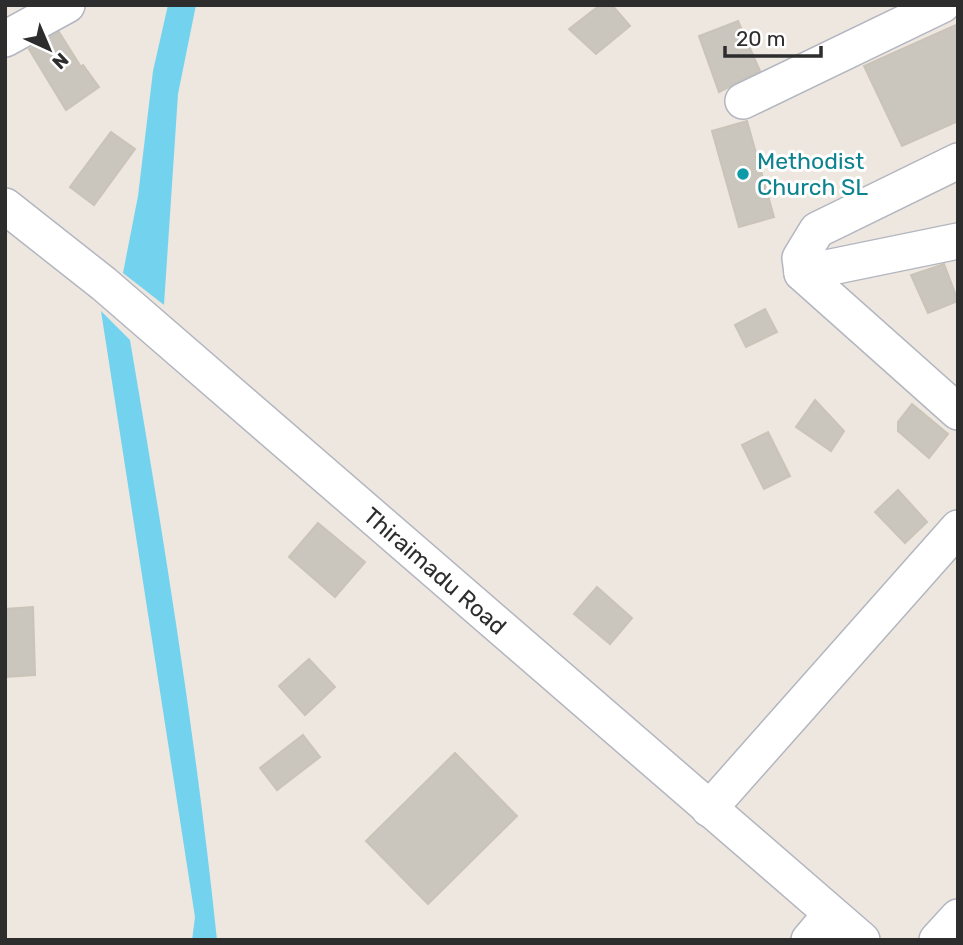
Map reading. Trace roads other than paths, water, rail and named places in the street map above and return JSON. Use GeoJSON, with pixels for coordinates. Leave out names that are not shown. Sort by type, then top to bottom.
{"type":"FeatureCollection","features":[{"type":"Feature","properties":{"kind":"street"},"geometry":{"type":"LineString","coordinates":[[5,39],[67,5]]}},
{"type":"Feature","properties":{"kind":"street"},"geometry":{"type":"LineString","coordinates":[[743,101],[942,5]]}},
{"type":"Feature","properties":{"kind":"street"},"geometry":{"type":"LineString","coordinates":[[958,161],[817,230],[800,258],[803,273],[944,386],[958,412]]}},
{"type":"Feature","properties":{"kind":"street","name":"Thiraimadu Road"},"geometry":{"type":"LineString","coordinates":[[5,206],[104,284],[709,809],[820,927],[862,940]]}},
{"type":"Feature","properties":{"kind":"street"},"geometry":{"type":"LineString","coordinates":[[803,273],[958,241]]}},
{"type":"Feature","properties":{"kind":"street"},"geometry":{"type":"LineString","coordinates":[[709,809],[958,528]]}},
{"type":"Feature","properties":{"kind":"street"},"geometry":{"type":"LineString","coordinates":[[937,940],[958,917]]}},
{"type":"Feature","properties":{"kind":"water"},"geometry":{"type":"Polygon","coordinates":[[[168,5],[196,5],[178,94],[164,305],[123,273],[138,196],[153,71],[168,5]]]}},
{"type":"Feature","properties":{"kind":"water"},"geometry":{"type":"Polygon","coordinates":[[[101,311],[130,340],[178,639],[217,940],[192,940],[195,917],[101,311]]]}},
{"type":"Feature","properties":{"kind":"place","name":"Methodist Church SL"},"geometry":{"type":"Point","coordinates":[743,174]}}]}
